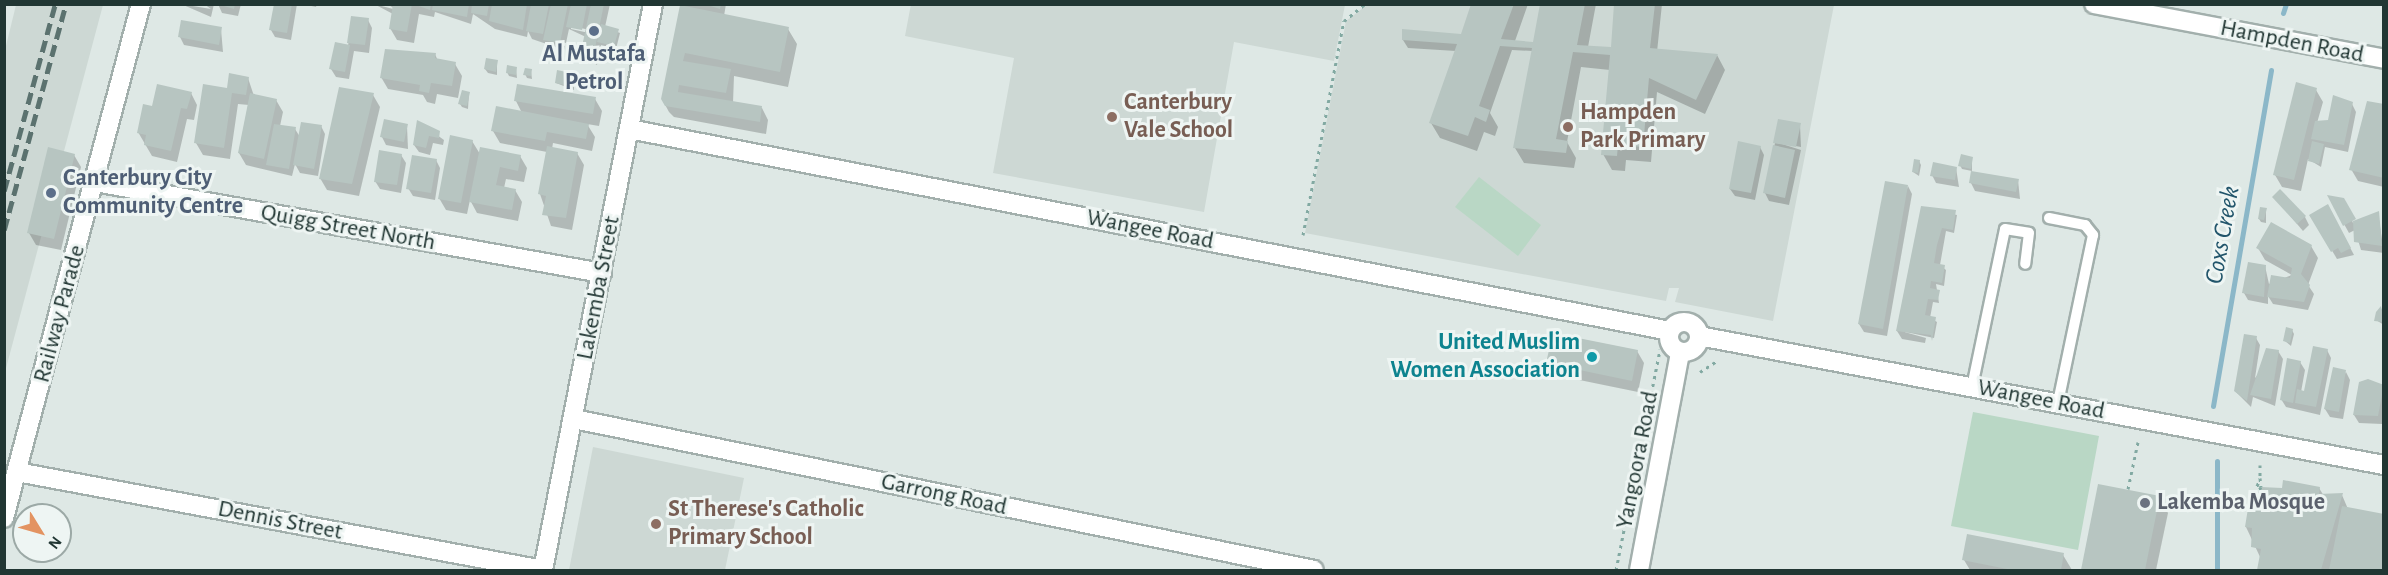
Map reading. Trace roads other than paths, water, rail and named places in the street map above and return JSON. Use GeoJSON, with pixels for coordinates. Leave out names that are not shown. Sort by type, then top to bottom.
{"type":"FeatureCollection","features":[{"type":"Feature","properties":{"kind":"street","name":"Railway Parade"},"geometry":{"type":"LineString","coordinates":[[4,518],[141,4]]}},
{"type":"Feature","properties":{"kind":"street","name":"Lakemba Street"},"geometry":{"type":"LineString","coordinates":[[543,570],[653,4]]}},
{"type":"Feature","properties":{"kind":"street","name":"Hampden Road"},"geometry":{"type":"LineString","coordinates":[[2094,4],[2384,59]]}},
{"type":"Feature","properties":{"kind":"street","name":"Wangee Road"},"geometry":{"type":"LineString","coordinates":[[629,129],[1670,331]]}},
{"type":"Feature","properties":{"kind":"street","name":"Quigg Street North"},"geometry":{"type":"LineString","coordinates":[[95,182],[602,273]]}},
{"type":"Feature","properties":{"kind":"street"},"geometry":{"type":"LineString","coordinates":[[1687,322],[1699,336],[1694,349],[1680,352],[1670,344],[1670,331],[1687,322]]}},
{"type":"Feature","properties":{"kind":"street","name":"Wangee Road"},"geometry":{"type":"LineString","coordinates":[[1699,336],[2384,465]]}},
{"type":"Feature","properties":{"kind":"street","name":"Yangoora Road"},"geometry":{"type":"LineString","coordinates":[[1639,570],[1680,352]]}},
{"type":"Feature","properties":{"kind":"street","name":"Garrong Road"},"geometry":{"type":"LineString","coordinates":[[574,419],[1314,570]]}},
{"type":"Feature","properties":{"kind":"street","name":"Dennis Street"},"geometry":{"type":"LineString","coordinates":[[17,472],[543,570]]}},
{"type":"Feature","properties":{"kind":"lane"},"geometry":{"type":"LineString","coordinates":[[2049,218],[2085,225],[2093,236],[2058,403]]}},
{"type":"Feature","properties":{"kind":"lane"},"geometry":{"type":"LineString","coordinates":[[1972,387],[2002,231],[2029,233],[2025,264]]}},
{"type":"Feature","properties":{"kind":"waterway","name":"Coxs Creek"},"geometry":{"type":"LineString","coordinates":[[2283,13],[2286,4]]}},
{"type":"Feature","properties":{"kind":"waterway","name":"Coxs Creek"},"geometry":{"type":"LineString","coordinates":[[2213,406],[2271,70]]}},
{"type":"Feature","properties":{"kind":"waterway","name":"Coxs Creek"},"geometry":{"type":"LineString","coordinates":[[2217,461],[2217,570]]}},
{"type":"Feature","properties":{"kind":"railway"},"geometry":{"type":"LineString","coordinates":[[4,191],[55,4]]}},
{"type":"Feature","properties":{"kind":"railway"},"geometry":{"type":"LineString","coordinates":[[4,230],[66,4]]}},
{"type":"Feature","properties":{"kind":"place","name":"Al Mustafa Petrol"},"geometry":{"type":"Point","coordinates":[594,31]}},
{"type":"Feature","properties":{"kind":"place","name":"Canterbury Vale School"},"geometry":{"type":"Point","coordinates":[1112,117]}},
{"type":"Feature","properties":{"kind":"place","name":"Hampden Park Primary"},"geometry":{"type":"Point","coordinates":[1568,127]}},
{"type":"Feature","properties":{"kind":"place","name":"Canterbury City Community Centre"},"geometry":{"type":"Point","coordinates":[51,193]}},
{"type":"Feature","properties":{"kind":"place","name":"United Muslim Women Association"},"geometry":{"type":"Point","coordinates":[1592,357]}},
{"type":"Feature","properties":{"kind":"place","name":"Lakemba Mosque"},"geometry":{"type":"Point","coordinates":[2145,503]}},
{"type":"Feature","properties":{"kind":"place","name":"St Therese's Catholic Primary School"},"geometry":{"type":"Point","coordinates":[656,524]}}]}
